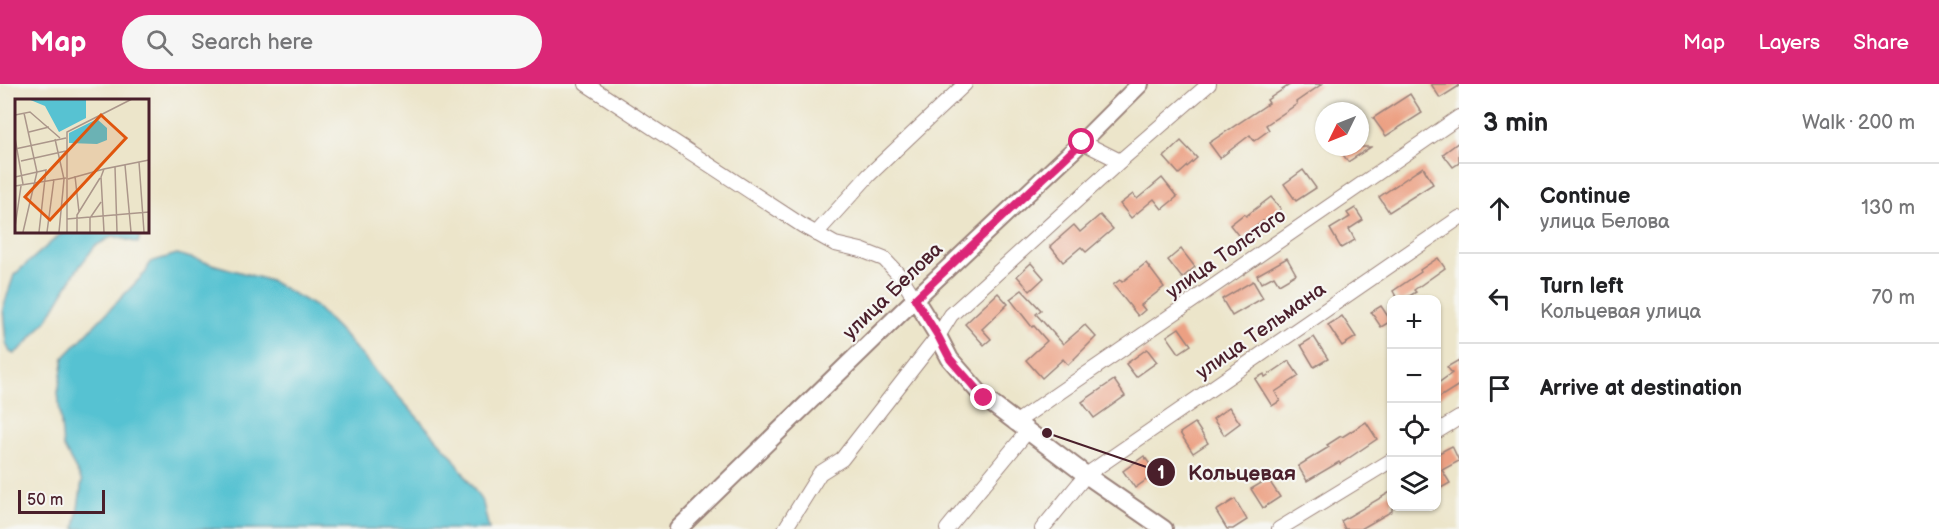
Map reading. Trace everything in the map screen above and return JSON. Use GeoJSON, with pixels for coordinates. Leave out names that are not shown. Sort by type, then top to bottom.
{"type":"FeatureCollection","features":[{"type":"Feature","properties":{"kind":"main road","name":"улица Белова"},"geometry":{"type":"LineString","coordinates":[[678,529],[1140,84]]}},
{"type":"Feature","properties":{"kind":"main road"},"geometry":{"type":"LineString","coordinates":[[915,299],[950,359],[984,398],[1086,475],[1164,529]]}},
{"type":"Feature","properties":{"kind":"street"},"geometry":{"type":"LineString","coordinates":[[586,84],[817,234],[835,244],[861,250],[884,259],[901,277],[915,299]]}},
{"type":"Feature","properties":{"kind":"street"},"geometry":{"type":"LineString","coordinates":[[817,234],[869,175],[965,84]]}},
{"type":"Feature","properties":{"kind":"street"},"geometry":{"type":"LineString","coordinates":[[787,526],[820,472],[842,459],[938,336],[951,315],[1120,161],[1209,84]]}},
{"type":"Feature","properties":{"kind":"street","name":"улица Толстого"},"geometry":{"type":"LineString","coordinates":[[947,529],[1021,427],[1459,117]]}},
{"type":"Feature","properties":{"kind":"street"},"geometry":{"type":"LineString","coordinates":[[1082,142],[1120,161]]}},
{"type":"Feature","properties":{"kind":"street","name":"улица Тельмана"},"geometry":{"type":"LineString","coordinates":[[1042,529],[1086,475],[1459,218]]}},
{"type":"Feature","properties":{"kind":"street"},"geometry":{"type":"LineString","coordinates":[[1441,429],[1459,418]]}},
{"type":"Feature","properties":{"kind":"street"},"geometry":{"type":"LineString","coordinates":[[1279,529],[1387,463]]}},
{"type":"Feature","properties":{"kind":"water"},"geometry":{"type":"Polygon","coordinates":[[[63,232],[142,232],[138,243],[113,236],[95,246],[76,271],[47,320],[14,354],[10,352],[6,343],[3,308],[14,275],[63,232]]]}},
{"type":"Feature","properties":{"kind":"water"},"geometry":{"type":"Polygon","coordinates":[[[177,254],[271,281],[315,306],[452,456],[483,503],[489,529],[75,529],[82,481],[63,446],[58,392],[64,357],[146,272],[150,262],[177,254]]]}},
{"type":"Feature","properties":{"kind":"building"},"geometry":{"type":"Polygon","coordinates":[[[1291,84],[1322,84],[1266,125],[1269,130],[1254,141],[1250,135],[1220,158],[1209,143],[1269,103],[1267,100],[1291,84]]]}},
{"type":"Feature","properties":{"kind":"building"},"geometry":{"type":"Polygon","coordinates":[[[1431,84],[1459,84],[1459,86],[1440,98],[1431,84]]]}},
{"type":"Feature","properties":{"kind":"building"},"geometry":{"type":"Polygon","coordinates":[[[1410,94],[1422,113],[1386,136],[1373,118],[1410,94]]]}},
{"type":"Feature","properties":{"kind":"building"},"geometry":{"type":"Polygon","coordinates":[[[1181,141],[1197,158],[1179,174],[1164,157],[1181,141]]]}},
{"type":"Feature","properties":{"kind":"building"},"geometry":{"type":"Polygon","coordinates":[[[1459,142],[1459,163],[1453,167],[1443,154],[1459,142]]]}},
{"type":"Feature","properties":{"kind":"building"},"geometry":{"type":"Polygon","coordinates":[[[1344,156],[1357,156],[1348,162],[1344,156]]]}},
{"type":"Feature","properties":{"kind":"building"},"geometry":{"type":"Polygon","coordinates":[[[1423,167],[1433,184],[1389,212],[1379,197],[1423,167]]]}},
{"type":"Feature","properties":{"kind":"building"},"geometry":{"type":"Polygon","coordinates":[[[1303,170],[1316,188],[1296,201],[1284,184],[1303,170]]]}},
{"type":"Feature","properties":{"kind":"building"},"geometry":{"type":"Polygon","coordinates":[[[1162,178],[1177,197],[1162,209],[1154,199],[1131,218],[1120,204],[1133,194],[1137,199],[1162,178]]]}},
{"type":"Feature","properties":{"kind":"building"},"geometry":{"type":"Polygon","coordinates":[[[1271,197],[1281,209],[1241,239],[1230,225],[1271,197]]]}},
{"type":"Feature","properties":{"kind":"building"},"geometry":{"type":"Polygon","coordinates":[[[1355,208],[1363,220],[1349,229],[1355,240],[1341,248],[1330,229],[1350,217],[1347,213],[1355,208]]]}},
{"type":"Feature","properties":{"kind":"building"},"geometry":{"type":"Polygon","coordinates":[[[1100,215],[1113,229],[1086,252],[1081,247],[1063,262],[1050,246],[1074,225],[1080,232],[1100,215]]]}},
{"type":"Feature","properties":{"kind":"building"},"geometry":{"type":"Polygon","coordinates":[[[1181,249],[1195,267],[1182,278],[1168,260],[1181,249]]]}},
{"type":"Feature","properties":{"kind":"building"},"geometry":{"type":"Polygon","coordinates":[[[1287,258],[1296,274],[1279,284],[1274,276],[1261,283],[1257,275],[1287,258]]]}},
{"type":"Feature","properties":{"kind":"building"},"geometry":{"type":"Polygon","coordinates":[[[1438,258],[1445,268],[1414,290],[1416,292],[1411,295],[1395,295],[1393,291],[1421,272],[1420,270],[1438,258]]]}},
{"type":"Feature","properties":{"kind":"building"},"geometry":{"type":"Polygon","coordinates":[[[1031,263],[1044,278],[1030,291],[1017,276],[1031,263]]]}},
{"type":"Feature","properties":{"kind":"building"},"geometry":{"type":"Polygon","coordinates":[[[1146,263],[1164,287],[1141,305],[1145,310],[1138,316],[1113,285],[1120,280],[1122,282],[1146,263]]]}},
{"type":"Feature","properties":{"kind":"building"},"geometry":{"type":"Polygon","coordinates":[[[1253,281],[1263,298],[1232,316],[1222,299],[1253,281]]]}},
{"type":"Feature","properties":{"kind":"building"},"geometry":{"type":"Polygon","coordinates":[[[1022,290],[1041,310],[1036,314],[1063,344],[1085,325],[1096,337],[1068,365],[1063,359],[1042,378],[1026,360],[1047,341],[1034,326],[1032,327],[1010,299],[1022,290]]]}},
{"type":"Feature","properties":{"kind":"building"},"geometry":{"type":"Polygon","coordinates":[[[998,293],[1008,304],[982,329],[991,339],[984,345],[965,324],[998,293]]]}},
{"type":"Feature","properties":{"kind":"building"},"geometry":{"type":"Polygon","coordinates":[[[1381,306],[1387,315],[1387,323],[1381,327],[1371,312],[1381,306]]]}},
{"type":"Feature","properties":{"kind":"building"},"geometry":{"type":"Polygon","coordinates":[[[1342,316],[1356,337],[1342,346],[1328,325],[1342,316]]]}},
{"type":"Feature","properties":{"kind":"building"},"geometry":{"type":"Polygon","coordinates":[[[1179,328],[1191,345],[1179,353],[1167,336],[1179,328]]]}},
{"type":"Feature","properties":{"kind":"building"},"geometry":{"type":"Polygon","coordinates":[[[1314,337],[1328,359],[1314,367],[1301,345],[1314,337]]]}},
{"type":"Feature","properties":{"kind":"building"},"geometry":{"type":"Polygon","coordinates":[[[1147,349],[1157,362],[1136,377],[1126,364],[1147,349]]]}},
{"type":"Feature","properties":{"kind":"building"},"geometry":{"type":"Polygon","coordinates":[[[1459,360],[1459,385],[1441,396],[1441,381],[1452,373],[1447,367],[1459,360]]]}},
{"type":"Feature","properties":{"kind":"building"},"geometry":{"type":"Polygon","coordinates":[[[1289,361],[1299,376],[1275,392],[1280,401],[1272,406],[1255,379],[1264,374],[1265,377],[1289,361]]]}},
{"type":"Feature","properties":{"kind":"building"},"geometry":{"type":"Polygon","coordinates":[[[1114,380],[1125,396],[1094,418],[1082,402],[1114,380]]]}},
{"type":"Feature","properties":{"kind":"building"},"geometry":{"type":"Polygon","coordinates":[[[1229,407],[1240,423],[1224,435],[1213,419],[1229,407]]]}},
{"type":"Feature","properties":{"kind":"building"},"geometry":{"type":"Polygon","coordinates":[[[1366,422],[1377,439],[1340,464],[1339,462],[1307,481],[1298,466],[1329,447],[1327,445],[1366,422]]]}},
{"type":"Feature","properties":{"kind":"building"},"geometry":{"type":"Polygon","coordinates":[[[1195,423],[1208,443],[1193,453],[1180,433],[1195,423]]]}},
{"type":"Feature","properties":{"kind":"building"},"geometry":{"type":"Polygon","coordinates":[[[1452,446],[1459,461],[1442,470],[1450,483],[1441,488],[1441,457],[1441,452],[1452,446]]]}},
{"type":"Feature","properties":{"kind":"building"},"geometry":{"type":"Polygon","coordinates":[[[1144,456],[1156,473],[1135,488],[1123,471],[1144,456]]]}},
{"type":"Feature","properties":{"kind":"building"},"geometry":{"type":"Polygon","coordinates":[[[1268,479],[1280,497],[1263,508],[1251,489],[1268,479]]]}},
{"type":"Feature","properties":{"kind":"building"},"geometry":{"type":"Polygon","coordinates":[[[1387,494],[1387,511],[1392,511],[1361,529],[1345,529],[1341,521],[1387,494]]]}},
{"type":"Feature","properties":{"kind":"building"},"geometry":{"type":"Polygon","coordinates":[[[1235,499],[1247,520],[1233,529],[1227,529],[1216,511],[1235,499]]]}},
{"type":"Feature","properties":{"kind":"place","name":"Кольцевая"},"geometry":{"type":"Point","coordinates":[1047,433]}},
{"type":"Feature","properties":{"kind":"route"},"geometry":{"type":"LineString","coordinates":[[984,398],[950,359],[915,299],[1082,142]]}}]}
